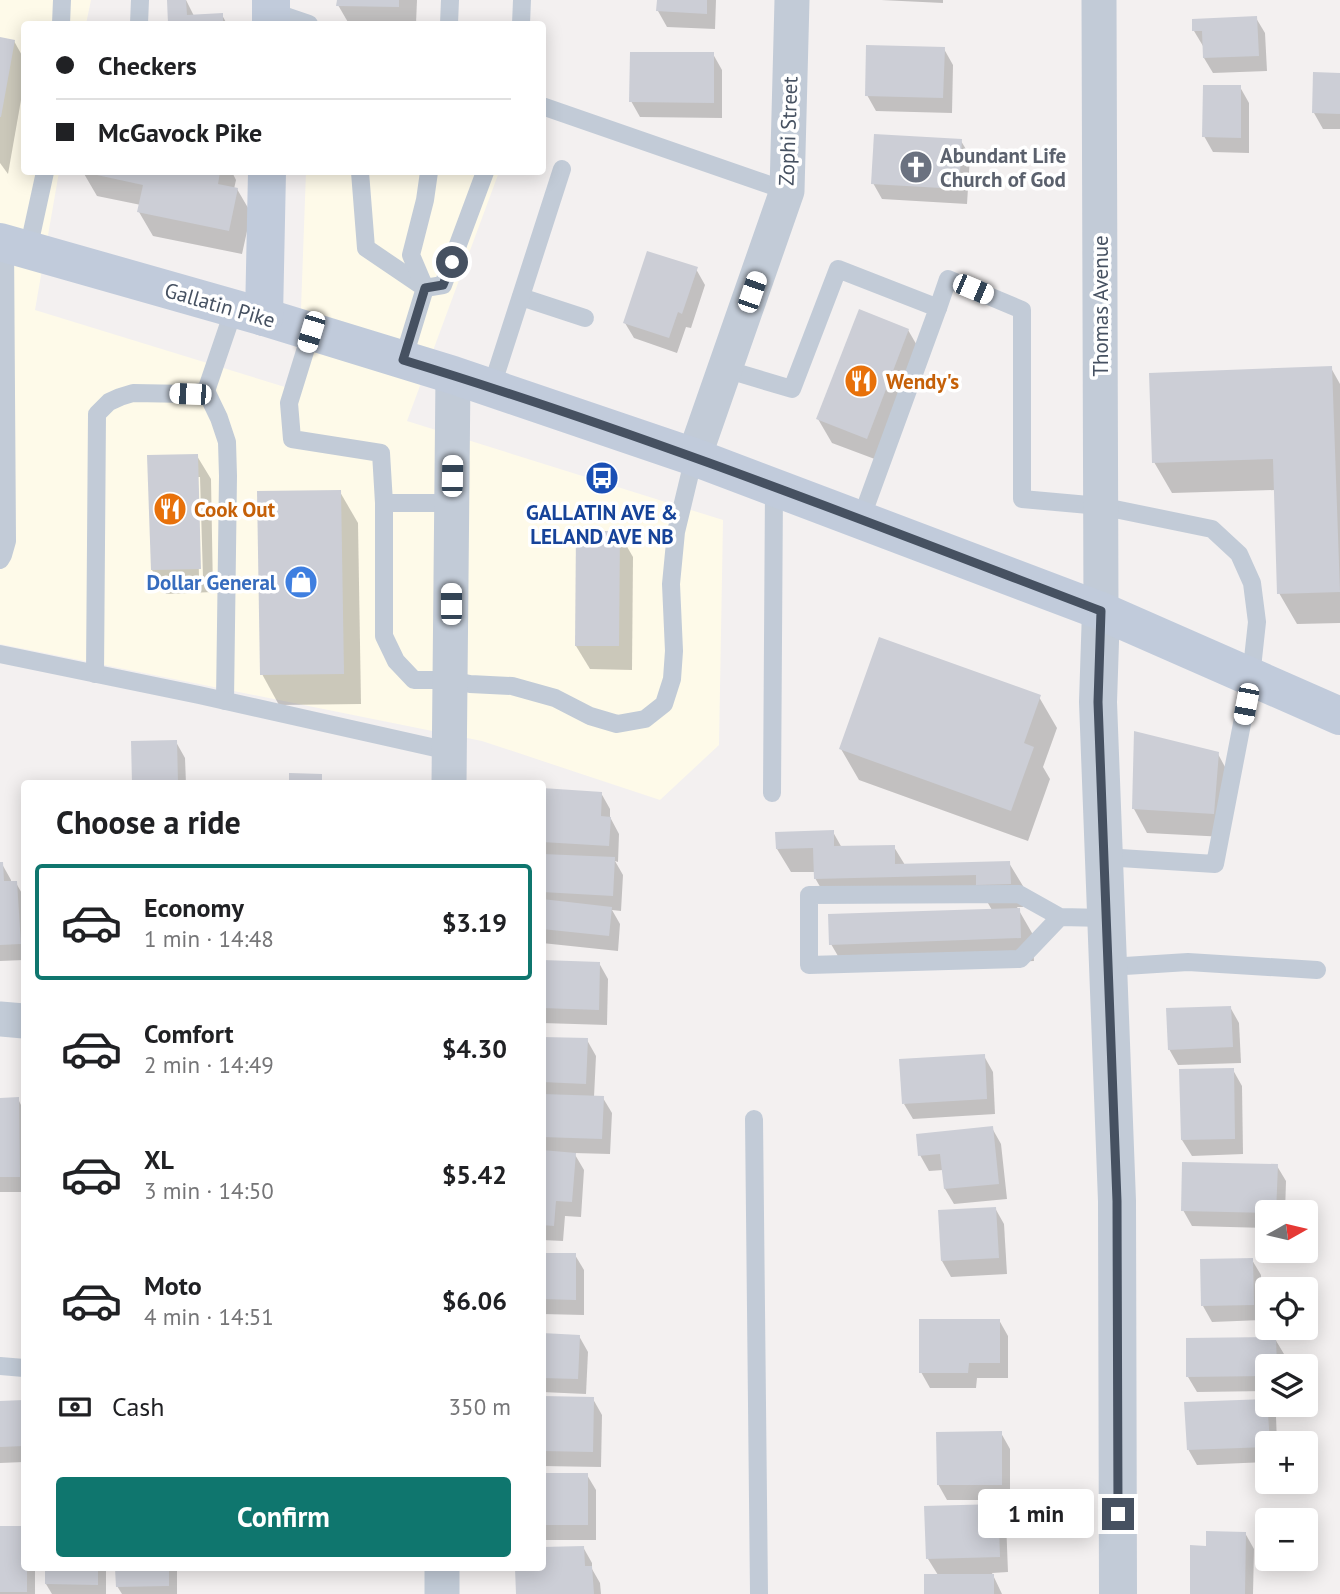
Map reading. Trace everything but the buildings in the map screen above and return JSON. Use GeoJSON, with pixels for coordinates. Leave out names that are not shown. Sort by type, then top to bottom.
{"type":"FeatureCollection","features":[{"type":"Feature","properties":{"kind":"main road"},"geometry":{"type":"LineString","coordinates":[[249,313],[267,175]]}},
{"type":"Feature","properties":{"kind":"main road","name":"Gallatin Pike"},"geometry":{"type":"LineString","coordinates":[[11,245],[403,360],[694,457],[1101,611],[1340,716]]}},
{"type":"Feature","properties":{"kind":"street","name":"Zophi Street"},"geometry":{"type":"LineString","coordinates":[[694,457],[788,191],[792,0]]}},
{"type":"Feature","properties":{"kind":"street","name":"Thomas Avenue"},"geometry":{"type":"LineString","coordinates":[[1098,0],[1101,611]]}},
{"type":"Feature","properties":{"kind":"street"},"geometry":{"type":"LineString","coordinates":[[449,768],[453,376]]}},
{"type":"Feature","properties":{"kind":"street"},"geometry":{"type":"LineString","coordinates":[[1101,611],[1098,702],[1117,1201],[1118,1594]]}},
{"type":"Feature","properties":{"kind":"street"},"geometry":{"type":"LineString","coordinates":[[0,1019],[21,1021]]}},
{"type":"Feature","properties":{"kind":"street"},"geometry":{"type":"LineString","coordinates":[[442,1571],[442,1594]]}},
{"type":"Feature","properties":{"kind":"lane"},"geometry":{"type":"LineString","coordinates":[[61,21],[62,0]]}},
{"type":"Feature","properties":{"kind":"lane"},"geometry":{"type":"LineString","coordinates":[[139,21],[140,0]]}},
{"type":"Feature","properties":{"kind":"lane"},"geometry":{"type":"LineString","coordinates":[[449,21],[450,0]]}},
{"type":"Feature","properties":{"kind":"lane"},"geometry":{"type":"LineString","coordinates":[[521,21],[522,0]]}},
{"type":"Feature","properties":{"kind":"lane"},"geometry":{"type":"LineString","coordinates":[[271,12],[300,21]]}},
{"type":"Feature","properties":{"kind":"lane"},"geometry":{"type":"LineString","coordinates":[[546,107],[788,191]]}},
{"type":"Feature","properties":{"kind":"lane"},"geometry":{"type":"LineString","coordinates":[[491,389],[562,169]]}},
{"type":"Feature","properties":{"kind":"lane"},"geometry":{"type":"LineString","coordinates":[[0,560],[7,541],[3,336],[11,245],[44,175]]}},
{"type":"Feature","properties":{"kind":"lane"},"geometry":{"type":"LineString","coordinates":[[360,175],[366,248],[425,288],[443,285],[484,175]]}},
{"type":"Feature","properties":{"kind":"lane"},"geometry":{"type":"LineString","coordinates":[[403,360],[425,288],[411,255],[429,175]]}},
{"type":"Feature","properties":{"kind":"lane"},"geometry":{"type":"LineString","coordinates":[[725,369],[792,388],[838,269],[938,308]]}},
{"type":"Feature","properties":{"kind":"lane"},"geometry":{"type":"LineString","coordinates":[[861,519],[948,279],[1022,310],[1022,499],[1100,506],[1212,529],[1239,554],[1252,583],[1257,615],[1251,677],[1215,864],[1104,857]]}},
{"type":"Feature","properties":{"kind":"lane"},"geometry":{"type":"LineString","coordinates":[[521,297],[585,318]]}},
{"type":"Feature","properties":{"kind":"lane"},"geometry":{"type":"LineString","coordinates":[[206,391],[249,313]]}},
{"type":"Feature","properties":{"kind":"lane"},"geometry":{"type":"LineString","coordinates":[[311,332],[289,403],[292,439],[381,453],[384,503],[384,636],[396,661],[414,680],[450,680],[512,686],[555,698],[590,716],[617,724],[645,719],[664,704],[672,679],[674,651],[671,584],[676,533],[694,457]]}},
{"type":"Feature","properties":{"kind":"lane"},"geometry":{"type":"LineString","coordinates":[[95,674],[97,414],[109,402],[133,393],[190,394],[206,391]]}},
{"type":"Feature","properties":{"kind":"lane"},"geometry":{"type":"LineString","coordinates":[[206,391],[219,418],[226,442],[228,476],[225,701]]}},
{"type":"Feature","properties":{"kind":"lane"},"geometry":{"type":"LineString","coordinates":[[772,793],[774,487]]}},
{"type":"Feature","properties":{"kind":"lane"},"geometry":{"type":"LineString","coordinates":[[384,503],[452,503]]}},
{"type":"Feature","properties":{"kind":"lane"},"geometry":{"type":"LineString","coordinates":[[0,654],[225,701],[449,768]]}},
{"type":"Feature","properties":{"kind":"lane"},"geometry":{"type":"LineString","coordinates":[[1060,917],[1020,958],[809,965],[809,895],[1019,894],[1060,917],[1106,918]]}},
{"type":"Feature","properties":{"kind":"lane"},"geometry":{"type":"LineString","coordinates":[[1109,967],[1188,962],[1317,970]]}},
{"type":"Feature","properties":{"kind":"lane"},"geometry":{"type":"LineString","coordinates":[[754,1119],[759,1594]]}},
{"type":"Feature","properties":{"kind":"lane"},"geometry":{"type":"LineString","coordinates":[[0,1366],[21,1368]]}},
{"type":"Feature","properties":{"kind":"shaded area"},"geometry":{"type":"Polygon","coordinates":[[[0,0],[91,0],[87,21],[21,21],[21,175],[58,175],[35,310],[298,391],[306,175],[498,175],[407,421],[723,520],[719,745],[660,800],[482,741],[0,644],[0,0]]]}},
{"type":"Feature","properties":{"kind":"place","name":"Abundant Life Church of God"},"geometry":{"type":"Point","coordinates":[916,167]}},
{"type":"Feature","properties":{"kind":"place","name":"Wendy's"},"geometry":{"type":"Point","coordinates":[861,381]}},
{"type":"Feature","properties":{"kind":"place","name":"GALLATIN AVE & LELAND AVE NB"},"geometry":{"type":"Point","coordinates":[602,478]}},
{"type":"Feature","properties":{"kind":"place","name":"Cook Out"},"geometry":{"type":"Point","coordinates":[170,509]}},
{"type":"Feature","properties":{"kind":"place","name":"Dollar General"},"geometry":{"type":"Point","coordinates":[301,582]}},
{"type":"Feature","properties":{"kind":"route"},"geometry":{"type":"LineString","coordinates":[[452,262],[443,285],[425,288],[403,360],[694,457],[1101,611],[1098,702],[1117,1201],[1118,1514]]}}]}
